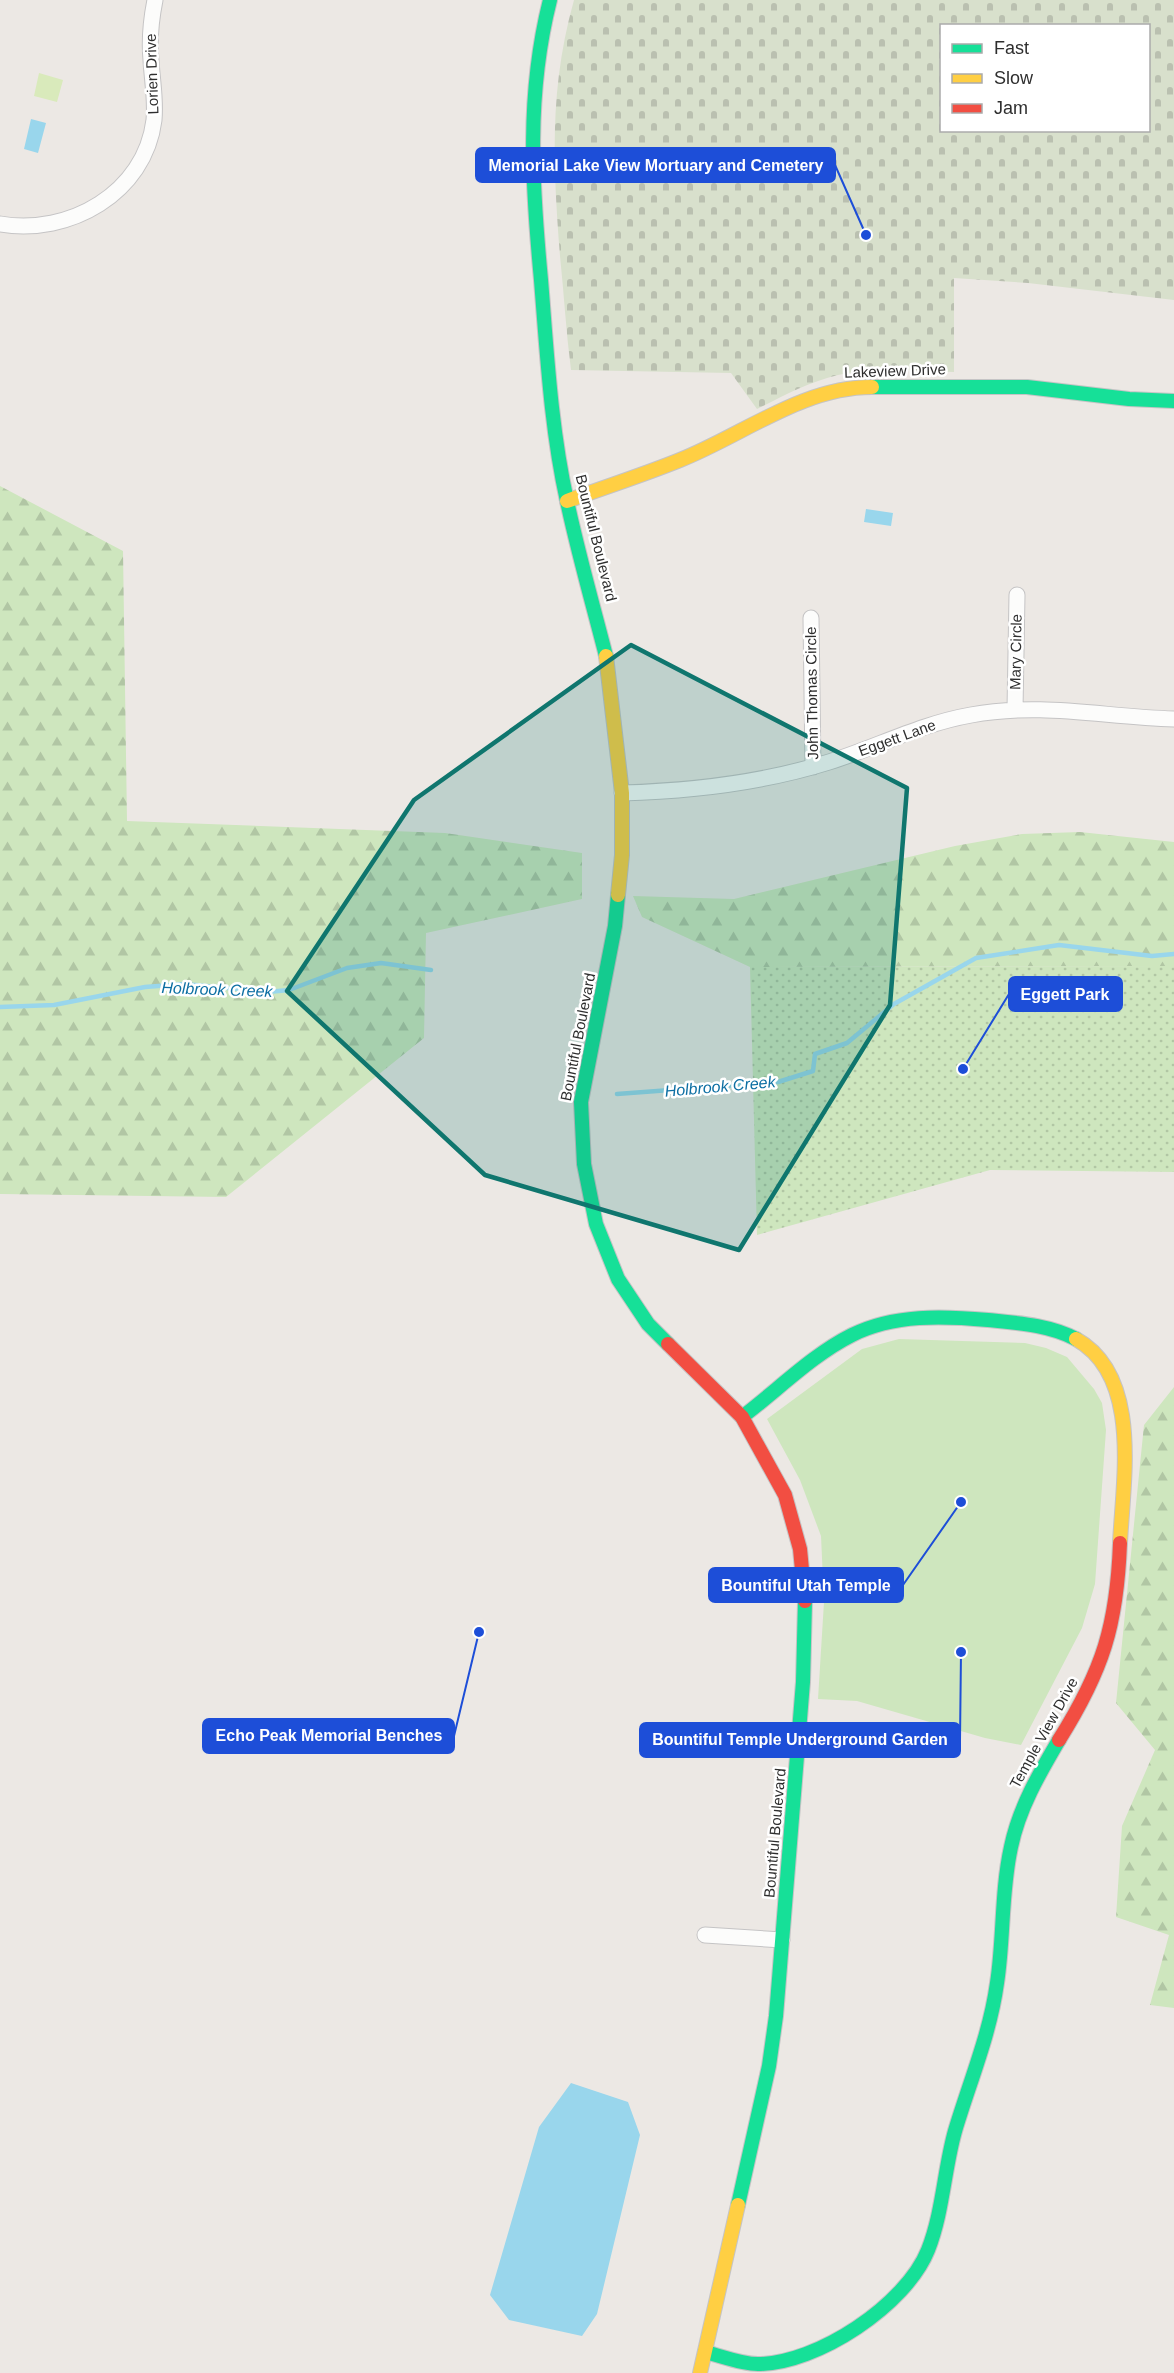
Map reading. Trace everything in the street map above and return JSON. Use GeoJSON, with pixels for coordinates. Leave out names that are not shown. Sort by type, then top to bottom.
{"type":"FeatureCollection","features":[{"type":"Feature","properties":{"kind":"main road","name":"Bountiful Boulevard"},"geometry":{"type":"LineString","coordinates":[[550,0],[534,79],[532,177],[554,425],[567,501],[608,662],[622,793],[621,855],[615,926],[581,1102],[587,1186],[607,1256],[632,1303],[668,1345],[742,1417],[785,1495],[794,1523],[804,1576],[802,1703],[769,2066],[700,2373]]}},
{"type":"Feature","properties":{"kind":"main road","name":"Lakeview Drive"},"geometry":{"type":"LineString","coordinates":[[567,501],[681,460],[807,399],[851,387],[1027,387],[1129,399],[1174,401]]}},
{"type":"Feature","properties":{"kind":"main road","name":"Temple View Drive"},"geometry":{"type":"LineString","coordinates":[[705,2352],[759,2364],[795,2358],[860,2325],[889,2305],[908,2284],[928,2253],[936,2234],[951,2146],[993,2004],[1009,1860],[1017,1824],[1041,1768],[1092,1682],[1109,1636],[1118,1584],[1125,1435],[1123,1406],[1115,1382],[1094,1351],[1084,1344],[1045,1327],[932,1319],[895,1321],[850,1336],[742,1417]]}},
{"type":"Feature","properties":{"kind":"street","name":"Lorien Drive"},"geometry":{"type":"LineString","coordinates":[[0,224],[35,227],[69,219],[101,204],[126,181],[135,168],[154,123],[155,105],[150,35],[154,0]]}},
{"type":"Feature","properties":{"kind":"street","name":"Mary Circle"},"geometry":{"type":"LineString","coordinates":[[1015,710],[1017,595]]}},
{"type":"Feature","properties":{"kind":"street","name":"John Thomas Circle"},"geometry":{"type":"LineString","coordinates":[[811,618],[813,767]]}},
{"type":"Feature","properties":{"kind":"street","name":"Eggett Lane"},"geometry":{"type":"LineString","coordinates":[[622,793],[708,787],[813,767],[934,723],[1015,710],[1060,709],[1132,718],[1174,719]]}},
{"type":"Feature","properties":{"kind":"street"},"geometry":{"type":"LineString","coordinates":[[705,1935],[782,1940]]}},
{"type":"Feature","properties":{"kind":"highlighted area"},"geometry":{"type":"Polygon","coordinates":[[[631,645],[907,788],[890,1005],[739,1250],[485,1175],[287,991],[414,800],[631,645]]]}},
{"type":"Feature","properties":{"kind":"green space"},"geometry":{"type":"Polygon","coordinates":[[[574,0],[1174,0],[1174,300],[1028,283],[954,278],[954,372],[896,370],[852,372],[806,385],[757,409],[731,373],[571,370],[556,190],[555,127],[560,65],[574,0]]]}},
{"type":"Feature","properties":{"kind":"green space"},"geometry":{"type":"Polygon","coordinates":[[[39,73],[63,80],[57,102],[34,96],[39,73]]]}},
{"type":"Feature","properties":{"kind":"green space"},"geometry":{"type":"Polygon","coordinates":[[[0,486],[123,551],[127,821],[445,833],[582,853],[582,899],[426,933],[424,1038],[226,1197],[0,1194],[0,486]]]}},
{"type":"Feature","properties":{"kind":"green space"},"geometry":{"type":"Polygon","coordinates":[[[1080,832],[1174,842],[1174,966],[750,967],[642,917],[633,896],[734,899],[955,846],[1022,834],[1080,832]]]}},
{"type":"Feature","properties":{"kind":"green space"},"geometry":{"type":"Polygon","coordinates":[[[1174,966],[1174,1172],[990,1170],[757,1235],[750,967],[1174,966]]]}},
{"type":"Feature","properties":{"kind":"green space"},"geometry":{"type":"Polygon","coordinates":[[[899,1339],[1025,1343],[1046,1348],[1067,1357],[1094,1389],[1102,1403],[1106,1430],[1095,1584],[1082,1628],[1021,1745],[985,1738],[857,1701],[818,1699],[824,1602],[821,1536],[800,1480],[767,1419],[862,1349],[899,1339]]]}},
{"type":"Feature","properties":{"kind":"green space"},"geometry":{"type":"Polygon","coordinates":[[[1174,1387],[1174,2008],[1150,2005],[1169,1935],[1116,1917],[1122,1826],[1155,1750],[1116,1703],[1144,1425],[1174,1387]]]}},
{"type":"Feature","properties":{"kind":"water"},"geometry":{"type":"Polygon","coordinates":[[[31,119],[46,123],[38,153],[24,149],[31,119]]]}},
{"type":"Feature","properties":{"kind":"water"},"geometry":{"type":"Polygon","coordinates":[[[866,509],[893,513],[891,526],[864,522],[866,509]]]}},
{"type":"Feature","properties":{"kind":"water"},"geometry":{"type":"Polygon","coordinates":[[[571,2083],[628,2102],[640,2135],[597,2314],[582,2336],[509,2320],[490,2295],[539,2127],[571,2083]]]}},
{"type":"Feature","properties":{"kind":"waterway","name":"Holbrook Creek"},"geometry":{"type":"LineString","coordinates":[[617,1094],[778,1082],[813,1071],[815,1054],[847,1043],[894,1004],[976,958],[1059,945],[1152,956],[1174,954]]}},
{"type":"Feature","properties":{"kind":"waterway","name":"Holbrook Creek"},"geometry":{"type":"LineString","coordinates":[[0,1007],[54,1005],[145,987],[185,984],[268,992],[289,990],[347,968],[381,963],[431,970]]}},
{"type":"Feature","properties":{"kind":"traffic: fast"},"geometry":{"type":"LineString","coordinates":[[550,0],[537,70],[533,140],[535,209],[548,363],[553,419],[562,474],[576,540],[606,656]]}},
{"type":"Feature","properties":{"kind":"traffic: fast"},"geometry":{"type":"LineString","coordinates":[[872,387],[1027,387],[1129,399],[1174,401]]}},
{"type":"Feature","properties":{"kind":"traffic: fast"},"geometry":{"type":"LineString","coordinates":[[618,895],[615,926],[581,1102],[584,1164],[596,1224],[618,1279],[648,1324],[668,1344]]}},
{"type":"Feature","properties":{"kind":"traffic: fast"},"geometry":{"type":"LineString","coordinates":[[742,1417],[823,1352],[852,1335],[885,1323],[936,1317],[988,1320],[1045,1328],[1076,1339]]}},
{"type":"Feature","properties":{"kind":"traffic: fast"},"geometry":{"type":"LineString","coordinates":[[738,2205],[769,2066],[776,2016],[803,1682],[805,1601]]}},
{"type":"Feature","properties":{"kind":"traffic: fast"},"geometry":{"type":"LineString","coordinates":[[705,2352],[751,2364],[781,2361],[806,2354],[857,2328],[880,2310],[917,2271],[933,2236],[955,2131],[985,2039],[994,2002],[1008,1864],[1015,1833],[1030,1792],[1059,1740]]}},
{"type":"Feature","properties":{"kind":"traffic: slow"},"geometry":{"type":"LineString","coordinates":[[567,501],[680,460],[773,414],[821,395],[846,389],[872,387]]}},
{"type":"Feature","properties":{"kind":"traffic: slow"},"geometry":{"type":"LineString","coordinates":[[606,656],[622,793],[622,855],[618,895]]}},
{"type":"Feature","properties":{"kind":"traffic: slow"},"geometry":{"type":"LineString","coordinates":[[1076,1339],[1097,1356],[1111,1378],[1120,1403],[1125,1461],[1120,1543]]}},
{"type":"Feature","properties":{"kind":"traffic: slow"},"geometry":{"type":"LineString","coordinates":[[700,2373],[738,2205]]}},
{"type":"Feature","properties":{"kind":"traffic: jam"},"geometry":{"type":"LineString","coordinates":[[668,1344],[742,1417],[785,1495],[800,1549],[805,1601]]}},
{"type":"Feature","properties":{"kind":"traffic: jam"},"geometry":{"type":"LineString","coordinates":[[1059,1740],[1087,1691],[1105,1646],[1115,1599],[1120,1543]]}},
{"type":"Feature","properties":{"kind":"place","name":"Memorial Lake View Mortuary and Cemetery"},"geometry":{"type":"Point","coordinates":[866,235]}},
{"type":"Feature","properties":{"kind":"place","name":"Eggett Park"},"geometry":{"type":"Point","coordinates":[963,1069]}},
{"type":"Feature","properties":{"kind":"place","name":"Bountiful Utah Temple"},"geometry":{"type":"Point","coordinates":[961,1502]}},
{"type":"Feature","properties":{"kind":"place","name":"Echo Peak Memorial Benches"},"geometry":{"type":"Point","coordinates":[479,1632]}},
{"type":"Feature","properties":{"kind":"place","name":"Bountiful Temple Underground Garden"},"geometry":{"type":"Point","coordinates":[961,1652]}}]}
